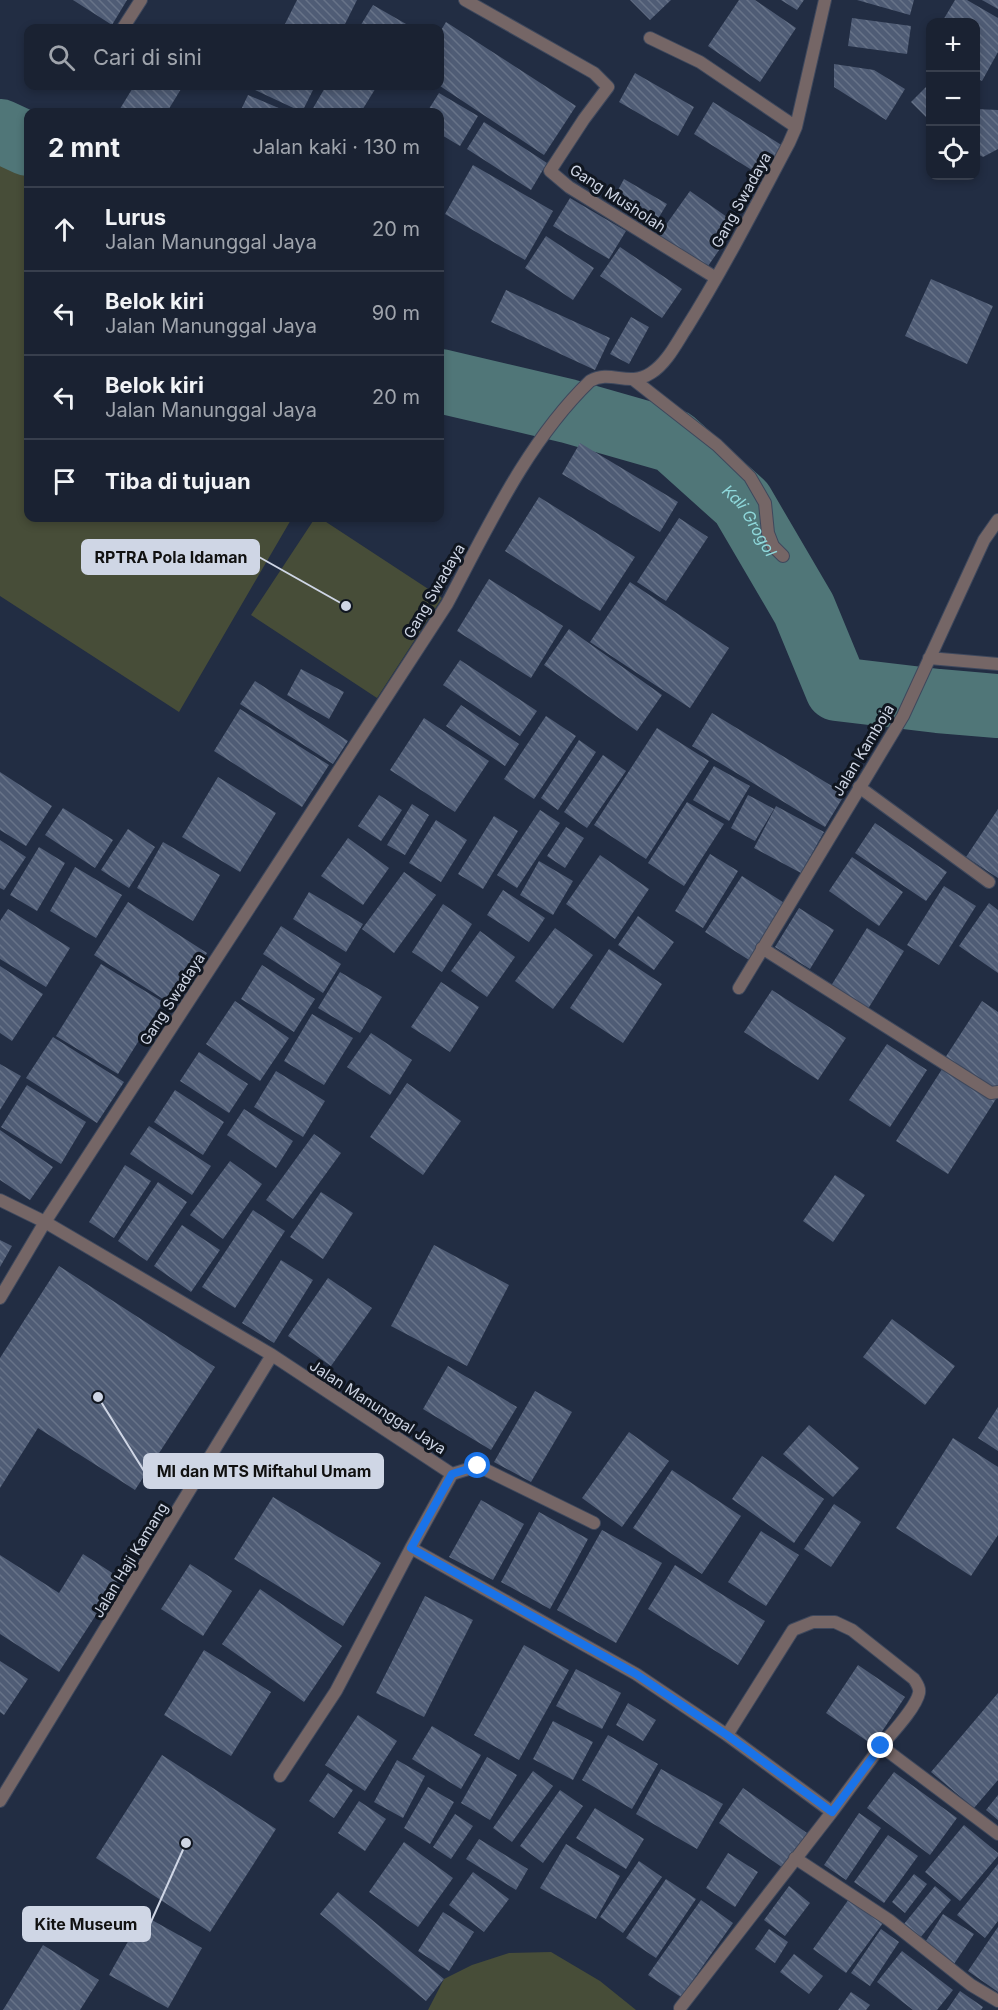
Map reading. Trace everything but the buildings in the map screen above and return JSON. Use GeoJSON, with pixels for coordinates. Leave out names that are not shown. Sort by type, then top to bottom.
{"type":"FeatureCollection","features":[{"type":"Feature","properties":{"kind":"street"},"geometry":{"type":"LineString","coordinates":[[126,24],[141,0]]}},
{"type":"Feature","properties":{"kind":"street","name":"Gang Musholah"},"geometry":{"type":"LineString","coordinates":[[465,0],[594,73],[608,87],[550,171],[569,187],[716,278]]}},
{"type":"Feature","properties":{"kind":"street","name":"Gang Swadaya"},"geometry":{"type":"LineString","coordinates":[[0,1298],[45,1222],[411,661],[447,603],[497,510],[543,435],[578,392],[597,376],[634,380],[652,373],[668,357],[716,278],[796,127],[825,0]]}},
{"type":"Feature","properties":{"kind":"street"},"geometry":{"type":"LineString","coordinates":[[651,38],[700,62],[796,127]]}},
{"type":"Feature","properties":{"kind":"street"},"geometry":{"type":"LineString","coordinates":[[634,380],[717,445],[750,477],[765,503],[768,533],[773,546],[783,556]]}},
{"type":"Feature","properties":{"kind":"street","name":"Jalan Kamboja"},"geometry":{"type":"LineString","coordinates":[[739,988],[903,716],[984,540],[998,520]]}},
{"type":"Feature","properties":{"kind":"street"},"geometry":{"type":"LineString","coordinates":[[929,658],[998,664]]}},
{"type":"Feature","properties":{"kind":"street"},"geometry":{"type":"LineString","coordinates":[[859,787],[988,882]]}},
{"type":"Feature","properties":{"kind":"street"},"geometry":{"type":"LineString","coordinates":[[762,948],[991,1093],[998,1092]]}},
{"type":"Feature","properties":{"kind":"street"},"geometry":{"type":"LineString","coordinates":[[0,1200],[45,1222],[272,1355]]}},
{"type":"Feature","properties":{"kind":"street","name":"Jalan Manunggal Jaya"},"geometry":{"type":"LineString","coordinates":[[272,1355],[452,1474],[336,1691],[280,1776]]}},
{"type":"Feature","properties":{"kind":"street","name":"Jalan Haji Kamang"},"geometry":{"type":"LineString","coordinates":[[0,1801],[272,1355]]}},
{"type":"Feature","properties":{"kind":"street"},"geometry":{"type":"LineString","coordinates":[[452,1474],[478,1466],[594,1523]]}},
{"type":"Feature","properties":{"kind":"street"},"geometry":{"type":"LineString","coordinates":[[411,1548],[636,1674],[727,1735],[832,1812]]}},
{"type":"Feature","properties":{"kind":"street"},"geometry":{"type":"LineString","coordinates":[[680,2008],[909,1710],[919,1695],[918,1687],[914,1679],[852,1630],[835,1622],[813,1622],[793,1630],[727,1735]]}},
{"type":"Feature","properties":{"kind":"street"},"geometry":{"type":"LineString","coordinates":[[881,1746],[998,1834]]}},
{"type":"Feature","properties":{"kind":"street"},"geometry":{"type":"LineString","coordinates":[[795,1858],[889,1920],[970,1985],[998,2001]]}},
{"type":"Feature","properties":{"kind":"green space"},"geometry":{"type":"Polygon","coordinates":[[[0,153],[24,167],[24,522],[290,522],[179,712],[0,596],[0,153]]]}},
{"type":"Feature","properties":{"kind":"green space"},"geometry":{"type":"Polygon","coordinates":[[[312,522],[326,522],[442,598],[377,698],[251,615],[312,522]]]}},
{"type":"Feature","properties":{"kind":"green space"},"geometry":{"type":"Polygon","coordinates":[[[551,1952],[600,1981],[636,2010],[428,2010],[444,1979],[472,1965],[509,1953],[551,1952]]]}},
{"type":"Feature","properties":{"kind":"waterway","name":"Kali Grogol"},"geometry":{"type":"LineString","coordinates":[[0,131],[24,142]]}},
{"type":"Feature","properties":{"kind":"waterway","name":"Kali Grogol"},"geometry":{"type":"LineString","coordinates":[[444,382],[568,411],[673,441],[742,503],[804,609],[837,689],[998,706]]}},
{"type":"Feature","properties":{"kind":"place","name":"RPTRA Pola Idaman"},"geometry":{"type":"Point","coordinates":[346,606]}},
{"type":"Feature","properties":{"kind":"place","name":"MI dan MTS Miftahul Umam"},"geometry":{"type":"Point","coordinates":[98,1397]}},
{"type":"Feature","properties":{"kind":"place","name":"Kite Museum"},"geometry":{"type":"Point","coordinates":[186,1843]}},
{"type":"Feature","properties":{"kind":"route"},"geometry":{"type":"LineString","coordinates":[[478,1466],[452,1474],[411,1548],[636,1674],[727,1735],[832,1812],[881,1746]]}}]}
